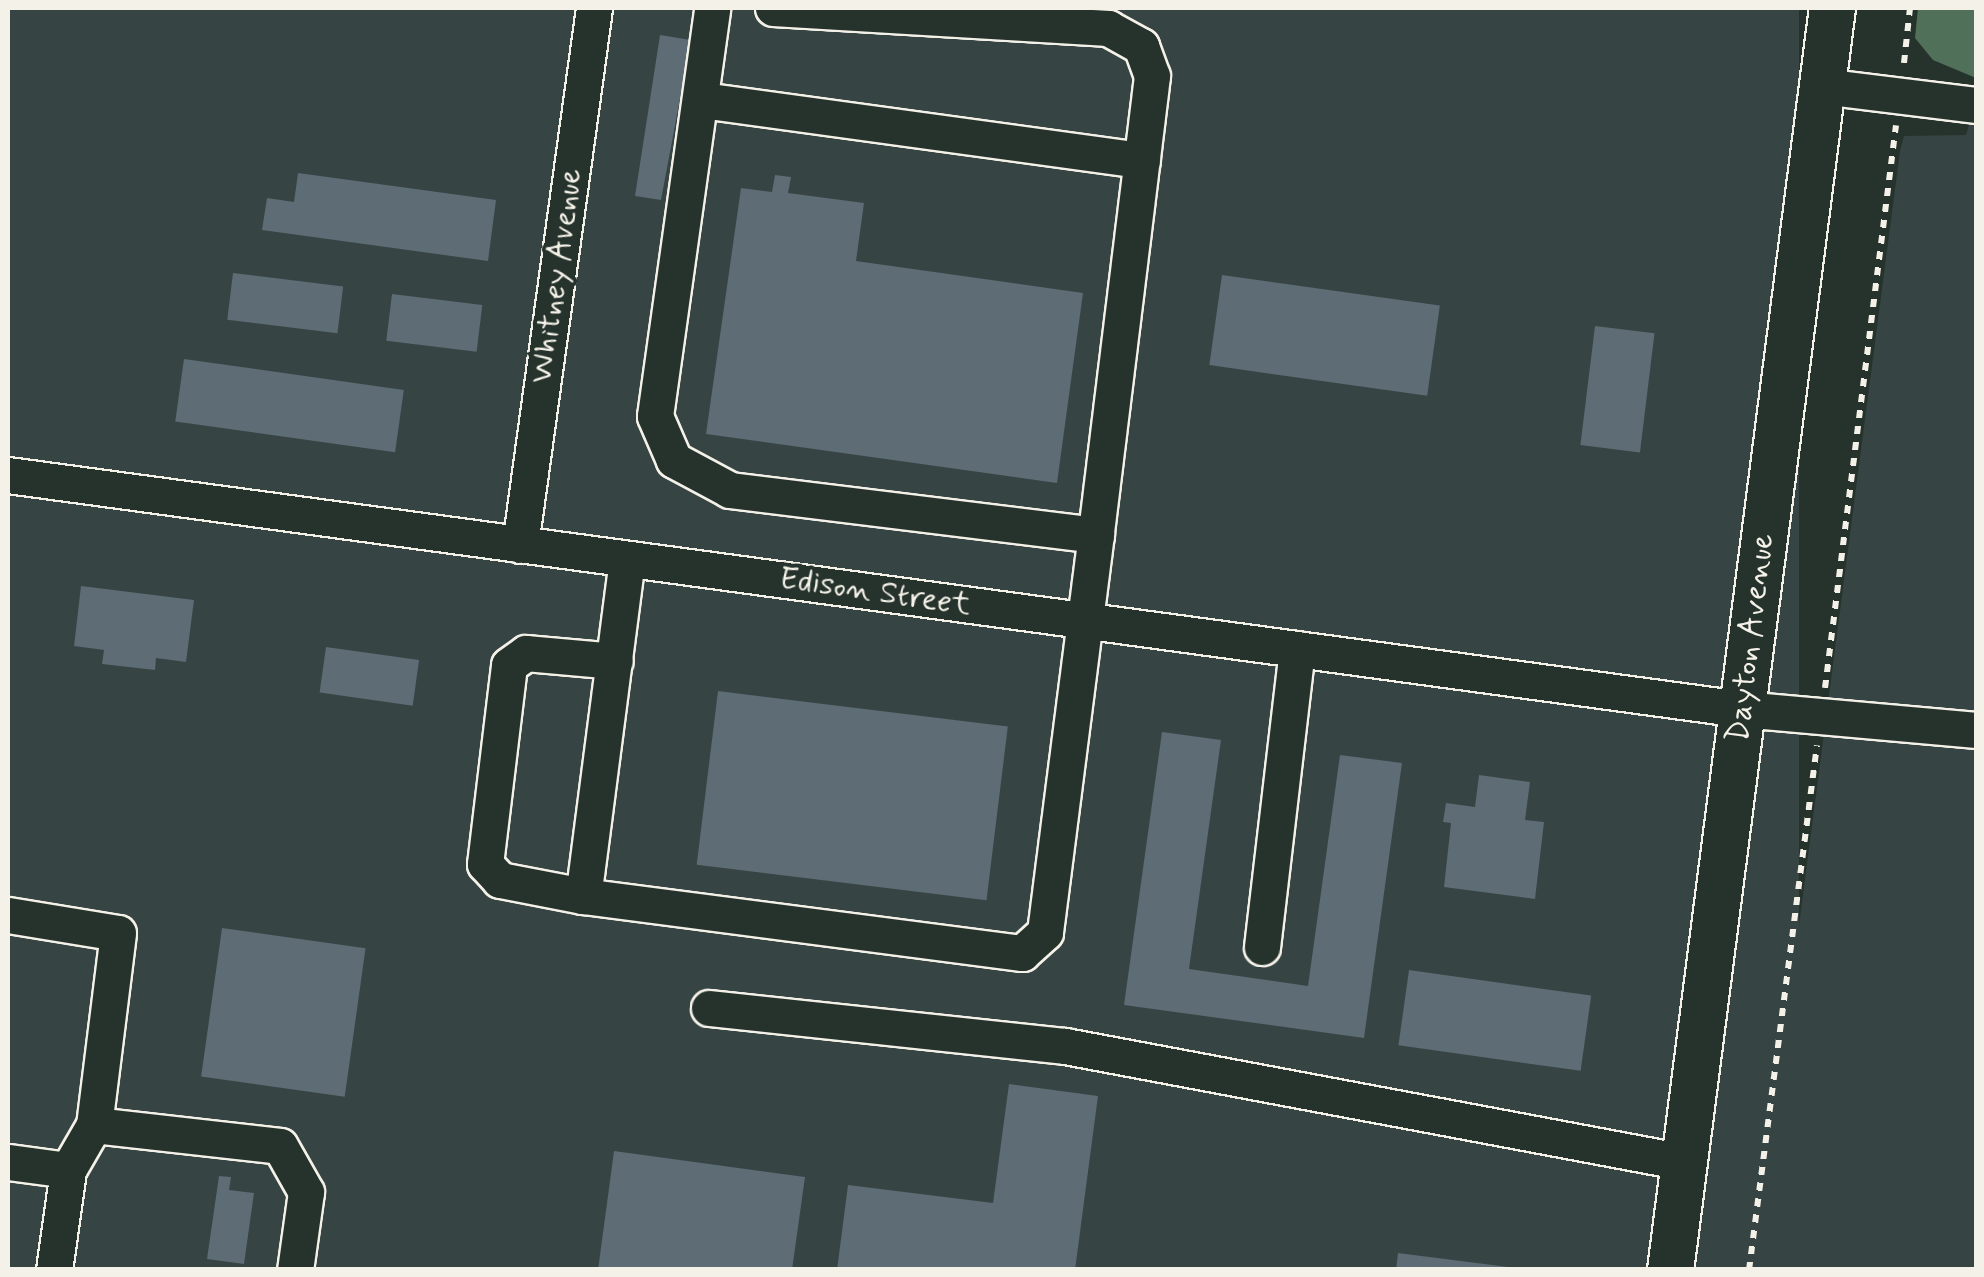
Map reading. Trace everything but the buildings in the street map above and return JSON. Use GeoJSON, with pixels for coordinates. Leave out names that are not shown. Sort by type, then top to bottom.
{"type":"FeatureCollection","features":[{"type":"Feature","properties":{"kind":"main road","name":"Dayton Avenue"},"geometry":{"type":"LineString","coordinates":[[1670,1270],[1832,8]]}},
{"type":"Feature","properties":{"kind":"street","name":"Whitney Avenue"},"geometry":{"type":"LineString","coordinates":[[520,546],[594,8]]}},
{"type":"Feature","properties":{"kind":"street"},"geometry":{"type":"LineString","coordinates":[[712,8],[655,416],[674,460],[730,490],[1096,535]]}},
{"type":"Feature","properties":{"kind":"street"},"geometry":{"type":"LineString","coordinates":[[615,662],[526,653],[509,665],[485,864],[500,880],[583,896],[1022,952],[1044,932],[1152,76],[1141,46],[1108,28],[773,8]]}},
{"type":"Feature","properties":{"kind":"street"},"geometry":{"type":"LineString","coordinates":[[1822,86],[1976,106]]}},
{"type":"Feature","properties":{"kind":"street"},"geometry":{"type":"LineString","coordinates":[[702,100],[1142,160]]}},
{"type":"Feature","properties":{"kind":"street","name":"Edison Street"},"geometry":{"type":"LineString","coordinates":[[8,475],[1742,709],[1976,730]]}},
{"type":"Feature","properties":{"kind":"street"},"geometry":{"type":"LineString","coordinates":[[583,896],[627,560]]}},
{"type":"Feature","properties":{"kind":"street"},"geometry":{"type":"LineString","coordinates":[[1262,947],[1297,649]]}},
{"type":"Feature","properties":{"kind":"street"},"geometry":{"type":"LineString","coordinates":[[8,915],[118,933],[94,1125],[68,1170],[54,1270]]}},
{"type":"Feature","properties":{"kind":"street"},"geometry":{"type":"LineString","coordinates":[[709,1008],[1065,1046],[1684,1162]]}},
{"type":"Feature","properties":{"kind":"street"},"geometry":{"type":"LineString","coordinates":[[94,1125],[280,1146],[306,1192],[294,1270]]}},
{"type":"Feature","properties":{"kind":"street"},"geometry":{"type":"LineString","coordinates":[[8,1162],[68,1170]]}},
{"type":"Feature","properties":{"kind":"path"},"geometry":{"type":"LineString","coordinates":[[1749,1270],[1910,8]]}},
{"type":"Feature","properties":{"kind":"shaded area"},"geometry":{"type":"Polygon","coordinates":[[[8,8],[1799,8],[1799,1269],[8,1269],[8,8]]]}},
{"type":"Feature","properties":{"kind":"shaded area"},"geometry":{"type":"Polygon","coordinates":[[[1976,101],[1976,1269],[1754,1270],[1900,151],[1904,136],[1966,135],[1976,101]]]}},
{"type":"Feature","properties":{"kind":"green space"},"geometry":{"type":"Polygon","coordinates":[[[1918,8],[1976,8],[1976,78],[1933,60],[1915,38],[1918,8]]]}}]}
